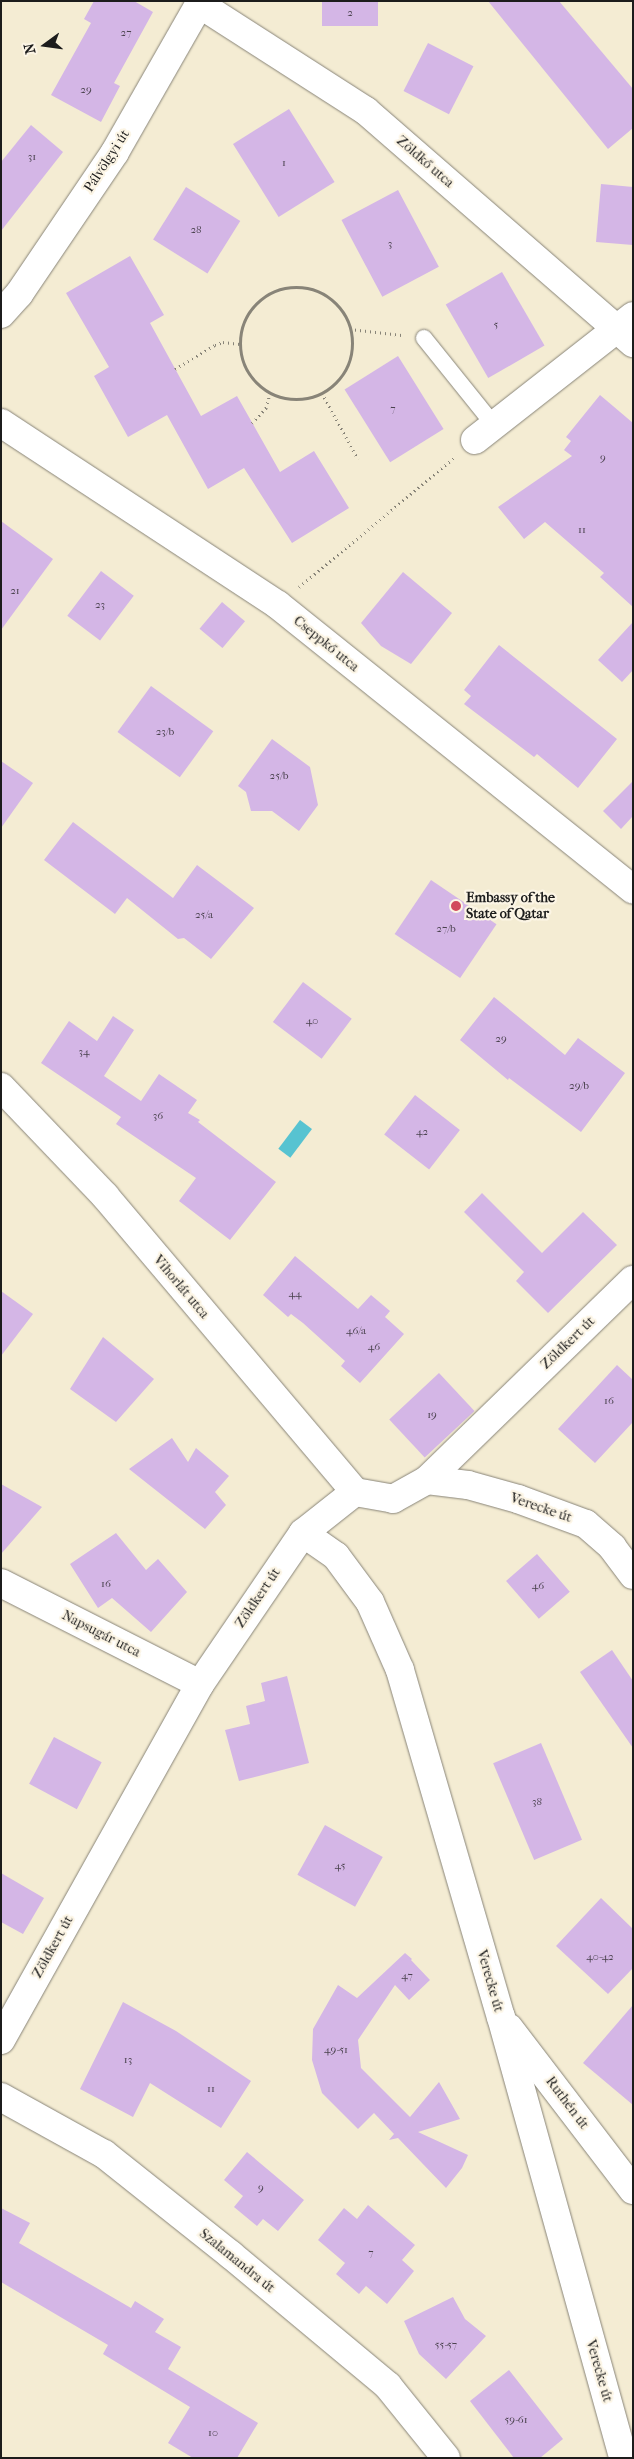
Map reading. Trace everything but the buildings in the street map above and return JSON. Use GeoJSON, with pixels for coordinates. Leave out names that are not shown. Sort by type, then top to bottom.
{"type":"FeatureCollection","features":[{"type":"Feature","properties":{"kind":"street","name":"Pálvölgyi út"},"geometry":{"type":"LineString","coordinates":[[1,314],[19,294],[115,152],[201,3]]}},
{"type":"Feature","properties":{"kind":"street","name":"Zöldkő utca"},"geometry":{"type":"LineString","coordinates":[[201,3],[366,111],[628,329]]}},
{"type":"Feature","properties":{"kind":"street"},"geometry":{"type":"LineString","coordinates":[[475,440],[628,329]]}},
{"type":"Feature","properties":{"kind":"street","name":"Cseppkő utca"},"geometry":{"type":"LineString","coordinates":[[1,423],[278,605],[633,889]]}},
{"type":"Feature","properties":{"kind":"street","name":"Vihorlát utca"},"geometry":{"type":"LineString","coordinates":[[1,1087],[105,1196],[354,1492]]}},
{"type":"Feature","properties":{"kind":"street","name":"Zöldkert út"},"geometry":{"type":"LineString","coordinates":[[1,2040],[200,1684],[303,1533],[354,1492],[393,1499],[427,1480],[633,1280]]}},
{"type":"Feature","properties":{"kind":"street","name":"Verecke út"},"geometry":{"type":"LineString","coordinates":[[427,1480],[468,1485],[510,1496],[556,1511],[586,1524],[612,1547],[633,1575]]}},
{"type":"Feature","properties":{"kind":"street","name":"Verecke út"},"geometry":{"type":"LineString","coordinates":[[303,1533],[336,1556],[370,1602],[400,1670],[501,2017],[623,2458]]}},
{"type":"Feature","properties":{"kind":"street","name":"Napsugár utca"},"geometry":{"type":"LineString","coordinates":[[1,1583],[200,1684]]}},
{"type":"Feature","properties":{"kind":"street","name":"Ruthén út"},"geometry":{"type":"LineString","coordinates":[[501,2017],[633,2190]]}},
{"type":"Feature","properties":{"kind":"street","name":"Szalamandra út"},"geometry":{"type":"LineString","coordinates":[[1,2097],[104,2154],[231,2255],[388,2386],[446,2458]]}},
{"type":"Feature","properties":{"kind":"lane"},"geometry":{"type":"LineString","coordinates":[[424,338],[475,440]]}},
{"type":"Feature","properties":{"kind":"path"},"geometry":{"type":"LineString","coordinates":[[301,286],[320,291],[336,302],[348,318],[350,329],[353,337],[352,356],[344,374],[331,388],[313,397],[294,400],[270,393],[261,388],[248,374],[242,358],[240,344],[243,322],[252,307],[266,295],[282,288],[301,286]]}},
{"type":"Feature","properties":{"kind":"path"},"geometry":{"type":"LineString","coordinates":[[350,329],[424,338]]}},
{"type":"Feature","properties":{"kind":"path"},"geometry":{"type":"LineString","coordinates":[[175,369],[222,342],[240,344]]}},
{"type":"Feature","properties":{"kind":"path"},"geometry":{"type":"LineString","coordinates":[[252,423],[266,408],[270,393]]}},
{"type":"Feature","properties":{"kind":"path"},"geometry":{"type":"LineString","coordinates":[[322,393],[358,459]]}},
{"type":"Feature","properties":{"kind":"path"},"geometry":{"type":"LineString","coordinates":[[278,605],[475,440]]}},
{"type":"Feature","properties":{"kind":"water"},"geometry":{"type":"Polygon","coordinates":[[[300,1120],[312,1129],[290,1158],[278,1149],[300,1120]]]}},
{"type":"Feature","properties":{"kind":"place","name":"Embassy of the State of Qatar"},"geometry":{"type":"Point","coordinates":[456,906]}}]}
